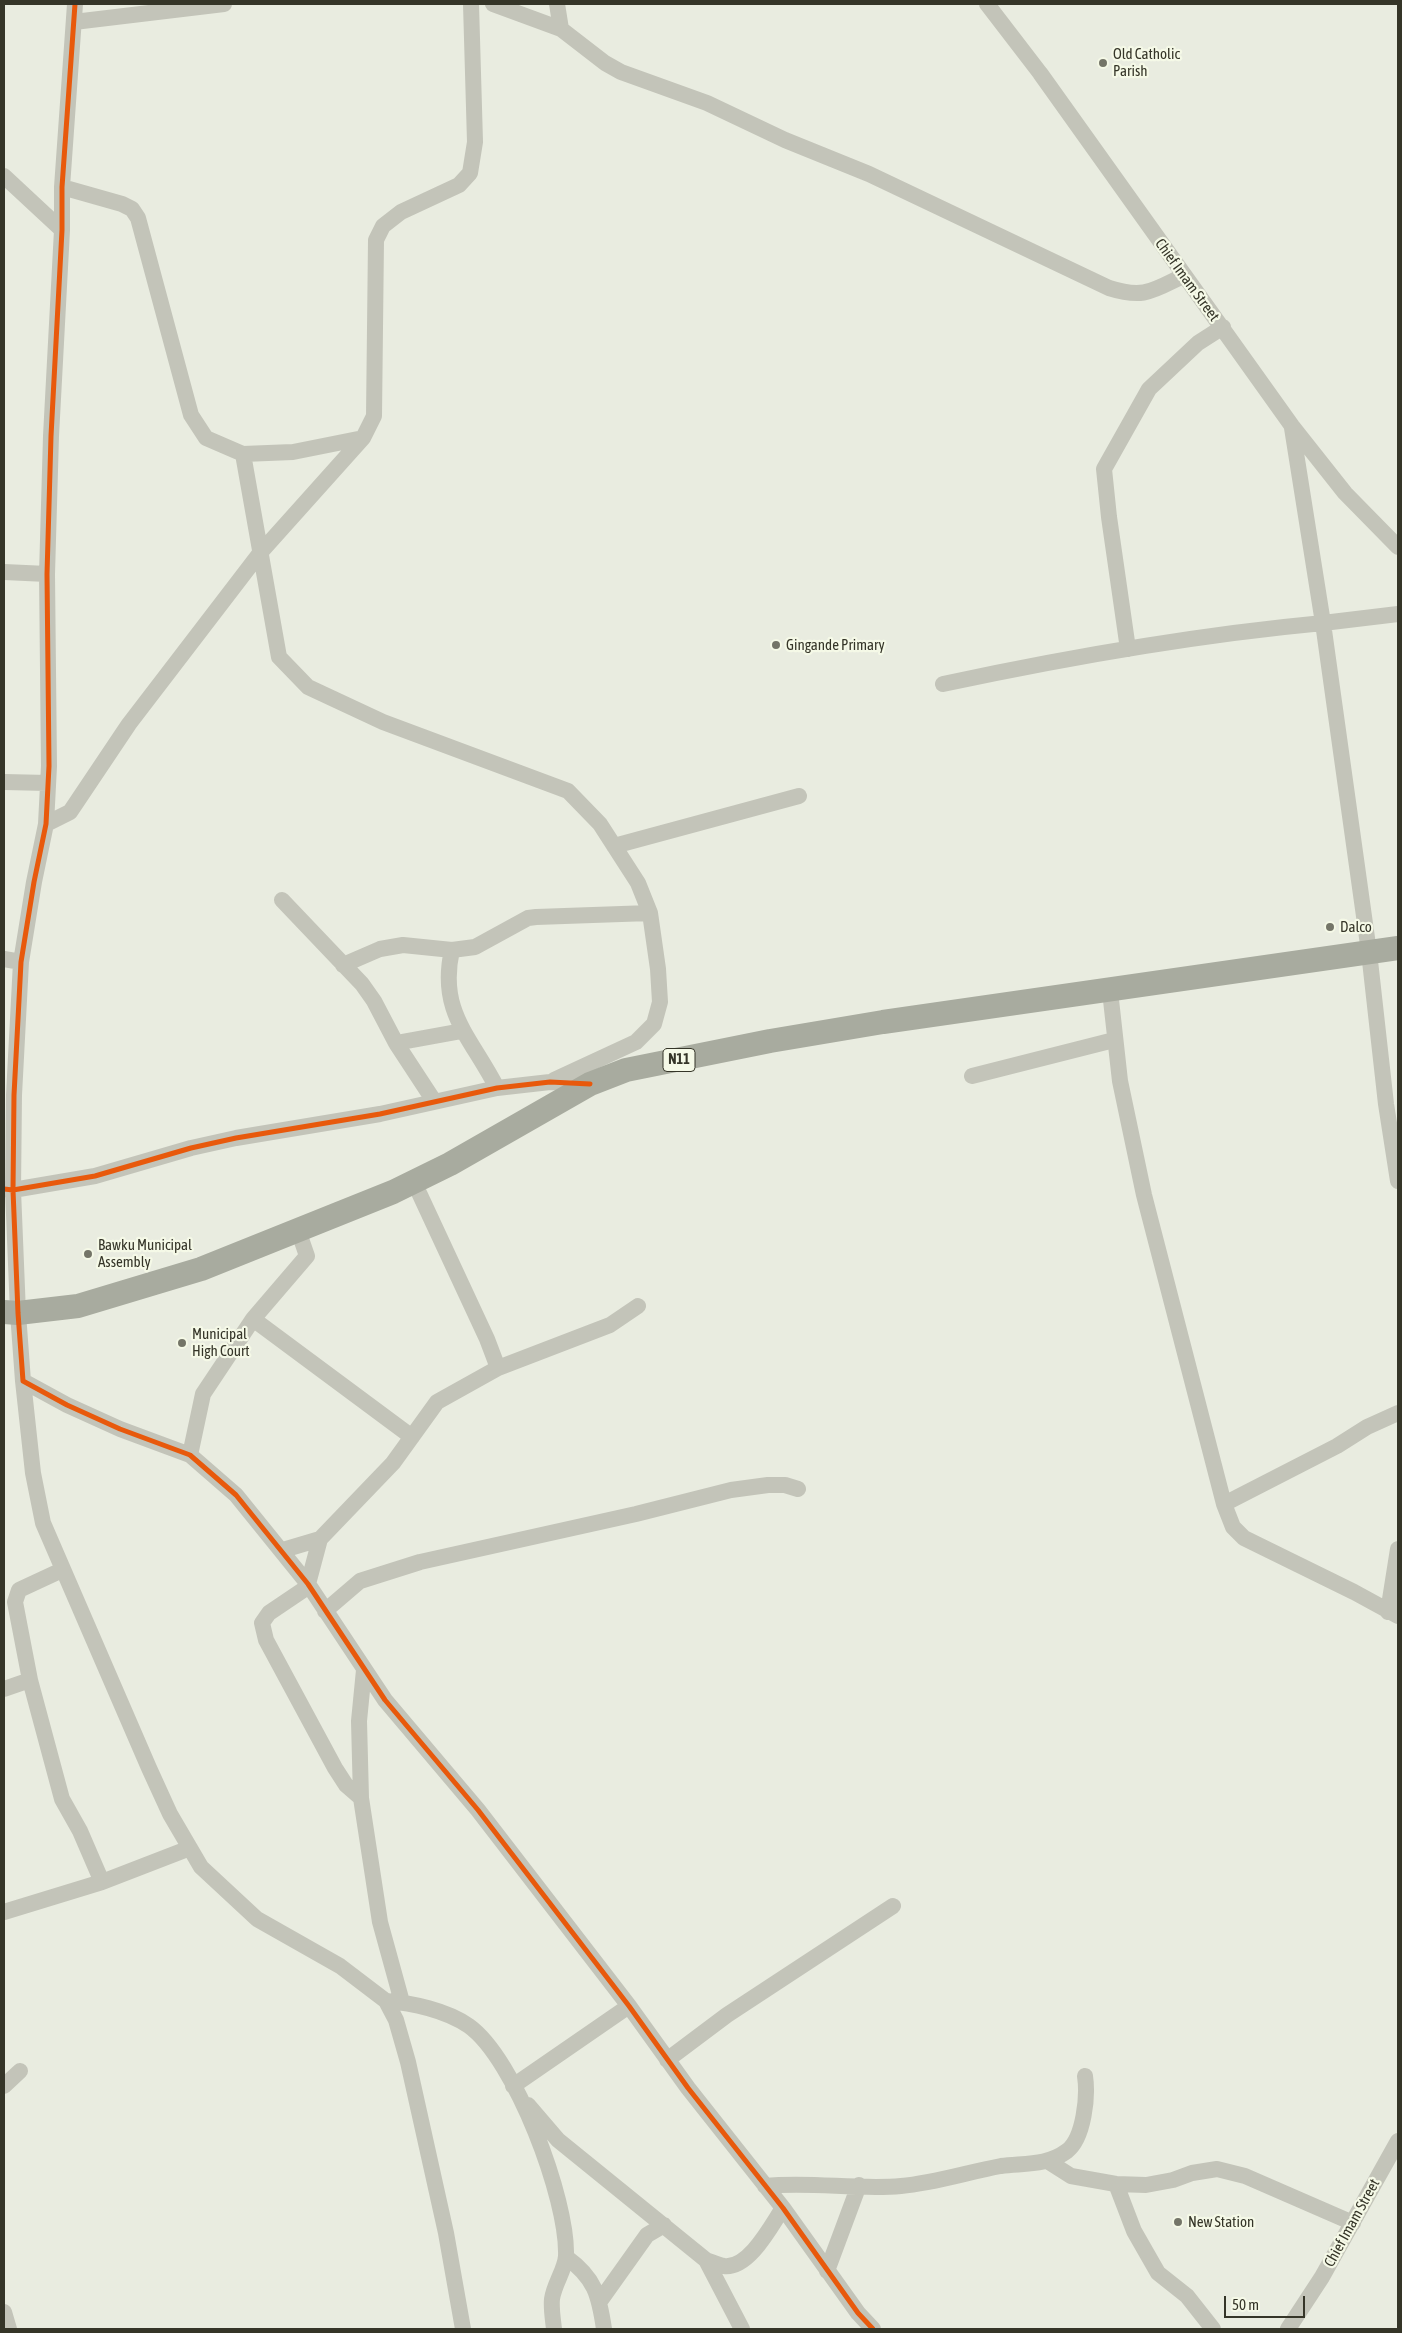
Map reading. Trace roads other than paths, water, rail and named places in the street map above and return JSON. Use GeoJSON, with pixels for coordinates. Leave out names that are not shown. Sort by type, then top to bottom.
{"type":"FeatureCollection","features":[{"type":"Feature","properties":{"kind":"highway","name":"N11"},"geometry":{"type":"LineString","coordinates":[[11,1313],[78,1306],[201,1268],[298,1230],[414,1182],[450,1164],[590,1084],[626,1070],[770,1041],[883,1022],[1110,991],[1398,948]]}},
{"type":"Feature","properties":{"kind":"street"},"geometry":{"type":"LineString","coordinates":[[75,4],[62,187],[62,230],[54,364],[47,574],[48,783],[46,824],[34,882],[10,1053],[8,1190],[11,1313],[23,1381],[34,1473],[43,1524],[95,1641],[148,1768],[170,1814],[201,1867],[257,1919],[340,1966],[393,2002],[451,2017],[469,2026],[491,2049],[516,2090],[558,2140],[706,2260],[726,2266],[741,2262],[753,2252],[783,2208]]}},
{"type":"Feature","properties":{"kind":"street"},"geometry":{"type":"LineString","coordinates":[[74,22],[224,4]]}},
{"type":"Feature","properties":{"kind":"street"},"geometry":{"type":"LineString","coordinates":[[46,824],[70,812],[129,724],[260,553],[363,438],[374,416],[376,240],[383,226],[401,212],[459,185],[470,173],[475,142],[471,4]]}},
{"type":"Feature","properties":{"kind":"street"},"geometry":{"type":"LineString","coordinates":[[492,4],[561,29],[605,63],[622,72],[707,103],[785,140],[869,174],[1109,288],[1130,294],[1147,293],[1183,276]]}},
{"type":"Feature","properties":{"kind":"street"},"geometry":{"type":"LineString","coordinates":[[557,4],[561,29]]}},
{"type":"Feature","properties":{"kind":"street","name":"Chief Imam Street"},"geometry":{"type":"LineString","coordinates":[[987,4],[1050,87],[1183,276],[1223,328],[1292,426],[1345,493],[1398,547]]}},
{"type":"Feature","properties":{"kind":"street"},"geometry":{"type":"LineString","coordinates":[[4,176],[62,230]]}},
{"type":"Feature","properties":{"kind":"street"},"geometry":{"type":"LineString","coordinates":[[62,187],[132,209],[138,218],[191,414],[206,438],[243,454],[294,452],[363,438]]}},
{"type":"Feature","properties":{"kind":"street"},"geometry":{"type":"LineString","coordinates":[[1128,649],[1104,468],[1150,389],[1198,343],[1223,328]]}},
{"type":"Feature","properties":{"kind":"street"},"geometry":{"type":"LineString","coordinates":[[1292,426],[1323,623],[1369,952],[1386,1104],[1398,1181]]}},
{"type":"Feature","properties":{"kind":"street"},"geometry":{"type":"LineString","coordinates":[[243,454],[278,657],[308,686],[383,722],[568,791],[600,824],[638,883],[650,914],[660,1002],[654,1024],[636,1042],[550,1082]]}},
{"type":"Feature","properties":{"kind":"street"},"geometry":{"type":"LineString","coordinates":[[4,572],[47,574]]}},
{"type":"Feature","properties":{"kind":"street"},"geometry":{"type":"LineString","coordinates":[[943,684],[1176,640],[1398,614]]}},
{"type":"Feature","properties":{"kind":"street"},"geometry":{"type":"LineString","coordinates":[[4,782],[48,783]]}},
{"type":"Feature","properties":{"kind":"street"},"geometry":{"type":"LineString","coordinates":[[614,846],[799,796]]}},
{"type":"Feature","properties":{"kind":"street"},"geometry":{"type":"LineString","coordinates":[[282,900],[374,1001],[396,1043],[434,1101]]}},
{"type":"Feature","properties":{"kind":"street"},"geometry":{"type":"LineString","coordinates":[[343,965],[380,950],[403,946],[452,950],[475,946],[528,918],[536,916],[650,914]]}},
{"type":"Feature","properties":{"kind":"street"},"geometry":{"type":"LineString","coordinates":[[452,950],[447,968],[450,1002],[462,1031],[474,1047],[497,1088]]}},
{"type":"Feature","properties":{"kind":"street"},"geometry":{"type":"LineString","coordinates":[[4,959],[22,962]]}},
{"type":"Feature","properties":{"kind":"street"},"geometry":{"type":"LineString","coordinates":[[1110,991],[1120,1081],[1144,1195],[1224,1504],[1234,1527],[1244,1538],[1354,1592],[1393,1614],[1398,1550]]}},
{"type":"Feature","properties":{"kind":"street"},"geometry":{"type":"LineString","coordinates":[[396,1043],[462,1031]]}},
{"type":"Feature","properties":{"kind":"street"},"geometry":{"type":"LineString","coordinates":[[972,1076],[1114,1040]]}},
{"type":"Feature","properties":{"kind":"street"},"geometry":{"type":"LineString","coordinates":[[8,1190],[95,1176],[218,1142],[380,1114],[497,1088],[550,1082],[590,1084]]}},
{"type":"Feature","properties":{"kind":"street"},"geometry":{"type":"LineString","coordinates":[[414,1182],[487,1339],[498,1368]]}},
{"type":"Feature","properties":{"kind":"street"},"geometry":{"type":"LineString","coordinates":[[190,1455],[203,1394],[253,1320],[307,1256],[298,1230]]}},
{"type":"Feature","properties":{"kind":"street"},"geometry":{"type":"LineString","coordinates":[[361,1798],[346,1785],[334,1768],[266,1640],[262,1623],[269,1613],[308,1585],[320,1539],[393,1463],[436,1402],[498,1368],[610,1326],[638,1306]]}},
{"type":"Feature","properties":{"kind":"street"},"geometry":{"type":"LineString","coordinates":[[253,1320],[412,1437]]}},
{"type":"Feature","properties":{"kind":"street"},"geometry":{"type":"LineString","coordinates":[[23,1381],[66,1405],[111,1425],[190,1455],[236,1495],[283,1550],[384,1700],[478,1810],[629,2006],[667,2060],[783,2208],[858,2313],[873,2329]]}},
{"type":"Feature","properties":{"kind":"street"},"geometry":{"type":"LineString","coordinates":[[1224,1504],[1337,1446],[1367,1427],[1398,1413]]}},
{"type":"Feature","properties":{"kind":"street"},"geometry":{"type":"LineString","coordinates":[[324,1611],[360,1581],[420,1562],[636,1514],[731,1490],[768,1485],[785,1485],[798,1489]]}},
{"type":"Feature","properties":{"kind":"street"},"geometry":{"type":"LineString","coordinates":[[283,1550],[320,1539]]}},
{"type":"Feature","properties":{"kind":"street"},"geometry":{"type":"LineString","coordinates":[[62,1570],[24,1586],[15,1596],[30,1680],[62,1799],[80,1831],[102,1882]]}},
{"type":"Feature","properties":{"kind":"street"},"geometry":{"type":"LineString","coordinates":[[364,1670],[359,1721],[361,1798],[396,2020],[408,2062],[446,2233],[463,2329]]}},
{"type":"Feature","properties":{"kind":"street"},"geometry":{"type":"LineString","coordinates":[[4,1689],[30,1680]]}},
{"type":"Feature","properties":{"kind":"street"},"geometry":{"type":"LineString","coordinates":[[4,1912],[102,1882],[190,1848]]}},
{"type":"Feature","properties":{"kind":"street"},"geometry":{"type":"LineString","coordinates":[[667,2060],[720,2020],[893,1906]]}},
{"type":"Feature","properties":{"kind":"street"},"geometry":{"type":"LineString","coordinates":[[516,2090],[629,2006]]}},
{"type":"Feature","properties":{"kind":"street"},"geometry":{"type":"LineString","coordinates":[[4,2086],[20,2070]]}},
{"type":"Feature","properties":{"kind":"street"},"geometry":{"type":"LineString","coordinates":[[765,2186],[786,2184],[900,2186],[962,2176],[983,2170],[1049,2162],[1068,2150],[1076,2138],[1086,2102],[1086,2076]]}},
{"type":"Feature","properties":{"kind":"street"},"geometry":{"type":"LineString","coordinates":[[516,2090],[558,2194],[563,2217],[566,2257],[552,2299],[554,2329]]}},
{"type":"Feature","properties":{"kind":"street","name":"Chief Imam Street"},"geometry":{"type":"LineString","coordinates":[[1288,2329],[1322,2277],[1398,2141]]}},
{"type":"Feature","properties":{"kind":"street"},"geometry":{"type":"LineString","coordinates":[[1049,2162],[1071,2176],[1116,2184],[1146,2185],[1173,2180],[1192,2172],[1217,2169],[1245,2176],[1353,2223]]}},
{"type":"Feature","properties":{"kind":"street"},"geometry":{"type":"LineString","coordinates":[[1116,2184],[1134,2231],[1152,2265],[1158,2273],[1187,2296],[1214,2329]]}},
{"type":"Feature","properties":{"kind":"street"},"geometry":{"type":"LineString","coordinates":[[827,2271],[859,2185]]}},
{"type":"Feature","properties":{"kind":"street"},"geometry":{"type":"LineString","coordinates":[[600,2301],[647,2235],[664,2226]]}},
{"type":"Feature","properties":{"kind":"street"},"geometry":{"type":"LineString","coordinates":[[566,2257],[580,2268],[592,2282],[600,2301],[604,2329]]}},
{"type":"Feature","properties":{"kind":"street"},"geometry":{"type":"LineString","coordinates":[[706,2260],[742,2329]]}},
{"type":"Feature","properties":{"kind":"street"},"geometry":{"type":"LineString","coordinates":[[4,2312],[9,2329]]}},
{"type":"Feature","properties":{"kind":"place","name":"Old Catholic Parish"},"geometry":{"type":"Point","coordinates":[1103,63]}},
{"type":"Feature","properties":{"kind":"place","name":"Gingande Primary"},"geometry":{"type":"Point","coordinates":[776,645]}},
{"type":"Feature","properties":{"kind":"place","name":"Dalco"},"geometry":{"type":"Point","coordinates":[1330,927]}},
{"type":"Feature","properties":{"kind":"place","name":"Bawku Municipal Assembly"},"geometry":{"type":"Point","coordinates":[88,1254]}},
{"type":"Feature","properties":{"kind":"place","name":"Municipal High Court"},"geometry":{"type":"Point","coordinates":[182,1343]}},
{"type":"Feature","properties":{"kind":"place","name":"New Station"},"geometry":{"type":"Point","coordinates":[1178,2222]}}]}
